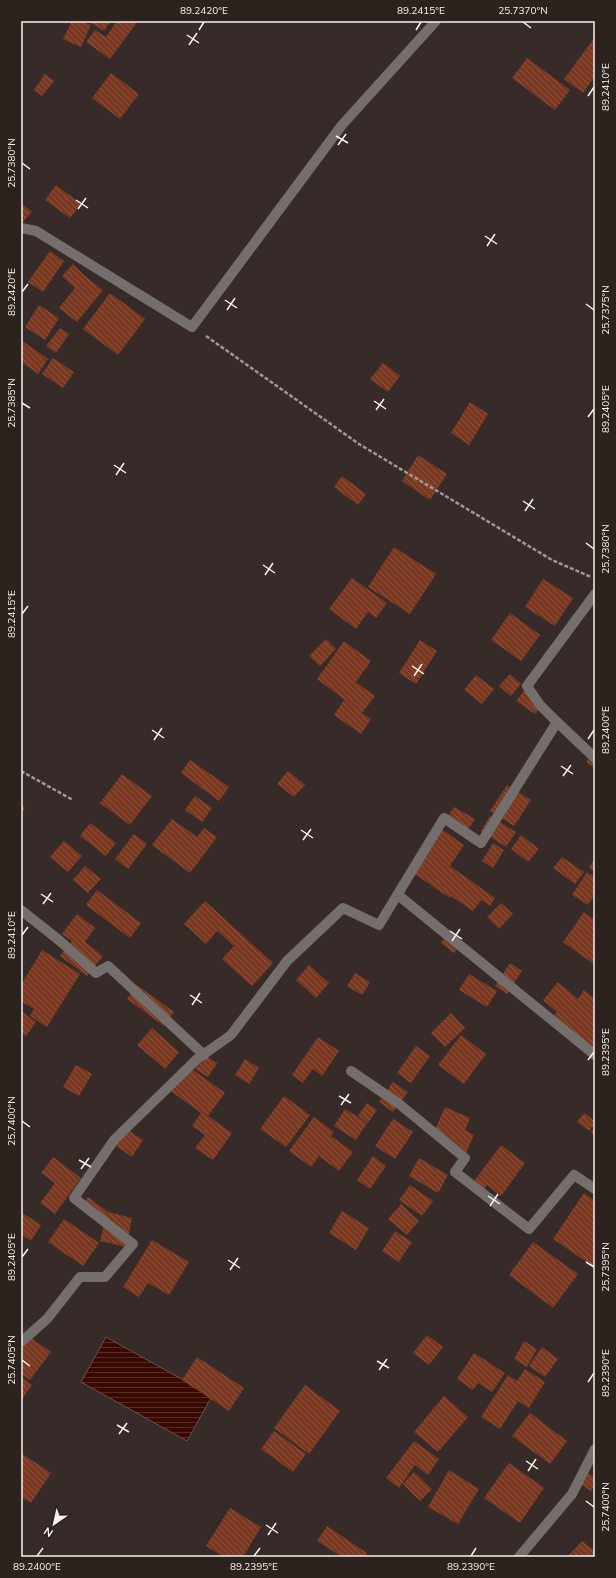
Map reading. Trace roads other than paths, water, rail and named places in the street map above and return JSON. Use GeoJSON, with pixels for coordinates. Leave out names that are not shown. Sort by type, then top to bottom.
{"type":"FeatureCollection","features":[{"type":"Feature","properties":{"kind":"street"},"geometry":{"type":"LineString","coordinates":[[21,228],[36,231],[192,327],[342,125],[436,21]]}},
{"type":"Feature","properties":{"kind":"street"},"geometry":{"type":"LineString","coordinates":[[595,594],[526,686],[557,722],[595,758]]}},
{"type":"Feature","properties":{"kind":"street"},"geometry":{"type":"LineString","coordinates":[[21,1342],[46,1319],[80,1277],[105,1277],[133,1244],[74,1198],[114,1140],[197,1059],[231,1035],[287,961],[343,908],[378,925],[398,896],[444,818],[481,842],[557,722]]}},
{"type":"Feature","properties":{"kind":"street"},"geometry":{"type":"LineString","coordinates":[[398,896],[595,1055]]}},
{"type":"Feature","properties":{"kind":"street"},"geometry":{"type":"LineString","coordinates":[[21,910],[60,940],[96,973],[108,966],[204,1055]]}},
{"type":"Feature","properties":{"kind":"street"},"geometry":{"type":"LineString","coordinates":[[350,1072],[398,1103],[465,1158],[455,1172],[529,1228],[574,1175],[595,1189]]}},
{"type":"Feature","properties":{"kind":"street"},"geometry":{"type":"LineString","coordinates":[[519,1557],[572,1494],[595,1450]]}}]}
